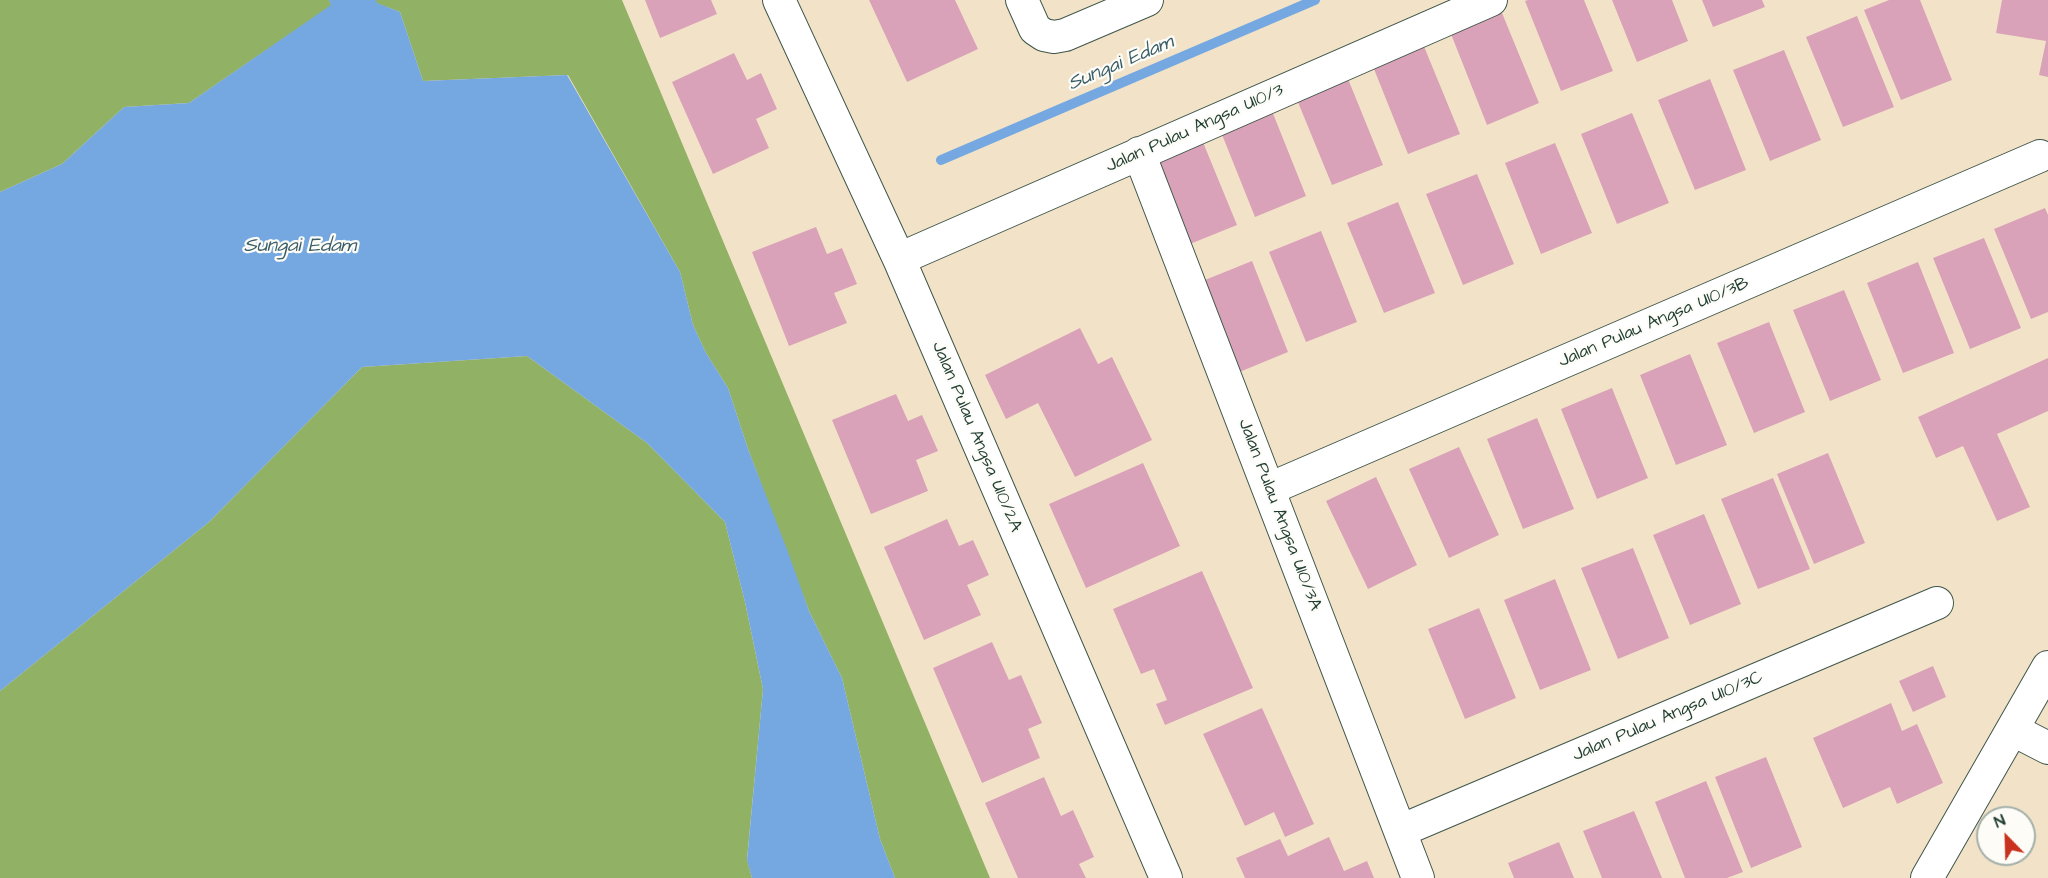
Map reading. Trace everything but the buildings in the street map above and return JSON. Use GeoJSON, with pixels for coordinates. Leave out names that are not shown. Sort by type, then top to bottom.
{"type":"FeatureCollection","features":[{"type":"Feature","properties":{"kind":"street","name":"Jalan Pulau Angsa U10/2A"},"geometry":{"type":"LineString","coordinates":[[780,0],[899,259],[1166,878]]}},
{"type":"Feature","properties":{"kind":"street"},"geometry":{"type":"LineString","coordinates":[[1022,0],[1035,29],[1044,35],[1054,37],[1065,35],[1146,0]]}},
{"type":"Feature","properties":{"kind":"street","name":"Jalan Pulau Angsa U10/3"},"geometry":{"type":"LineString","coordinates":[[899,259],[1491,0]]}},
{"type":"Feature","properties":{"kind":"street","name":"Jalan Pulau Angsa U10/3A"},"geometry":{"type":"LineString","coordinates":[[1139,153],[1418,878]]}},
{"type":"Feature","properties":{"kind":"street","name":"Jalan Pulau Angsa U10/3B"},"geometry":{"type":"LineString","coordinates":[[1269,489],[2040,156]]}},
{"type":"Feature","properties":{"kind":"street","name":"Jalan Pulau Angsa U10/3C"},"geometry":{"type":"LineString","coordinates":[[1400,831],[1937,603]]}},
{"type":"Feature","properties":{"kind":"street"},"geometry":{"type":"LineString","coordinates":[[1927,878],[2048,667]]}},
{"type":"Feature","properties":{"kind":"street"},"geometry":{"type":"LineString","coordinates":[[2013,730],[2048,748]]}},
{"type":"Feature","properties":{"kind":"green space"},"geometry":{"type":"Polygon","coordinates":[[[0,0],[329,0],[332,5],[189,103],[124,107],[62,164],[0,192],[0,0]]]}},
{"type":"Feature","properties":{"kind":"green space"},"geometry":{"type":"Polygon","coordinates":[[[376,0],[622,0],[990,878],[895,878],[880,839],[842,678],[809,611],[748,449],[728,388],[706,353],[693,325],[680,272],[568,75],[423,81],[400,12],[376,3],[376,0]]]}},
{"type":"Feature","properties":{"kind":"green space"},"geometry":{"type":"Polygon","coordinates":[[[527,356],[647,443],[725,522],[763,689],[747,859],[752,878],[0,878],[0,691],[209,522],[362,367],[527,356]]]}},
{"type":"Feature","properties":{"kind":"water"},"geometry":{"type":"Polygon","coordinates":[[[329,0],[376,0],[377,3],[400,12],[423,81],[567,75],[680,272],[693,325],[706,353],[728,388],[748,449],[809,611],[842,678],[880,839],[895,878],[752,878],[747,860],[763,689],[725,522],[647,443],[527,356],[362,367],[209,522],[0,691],[0,192],[62,164],[124,107],[189,103],[331,5],[329,0]]]}},
{"type":"Feature","properties":{"kind":"waterway","name":"Sungai Edam"},"geometry":{"type":"LineString","coordinates":[[941,160],[1315,0]]}}]}
